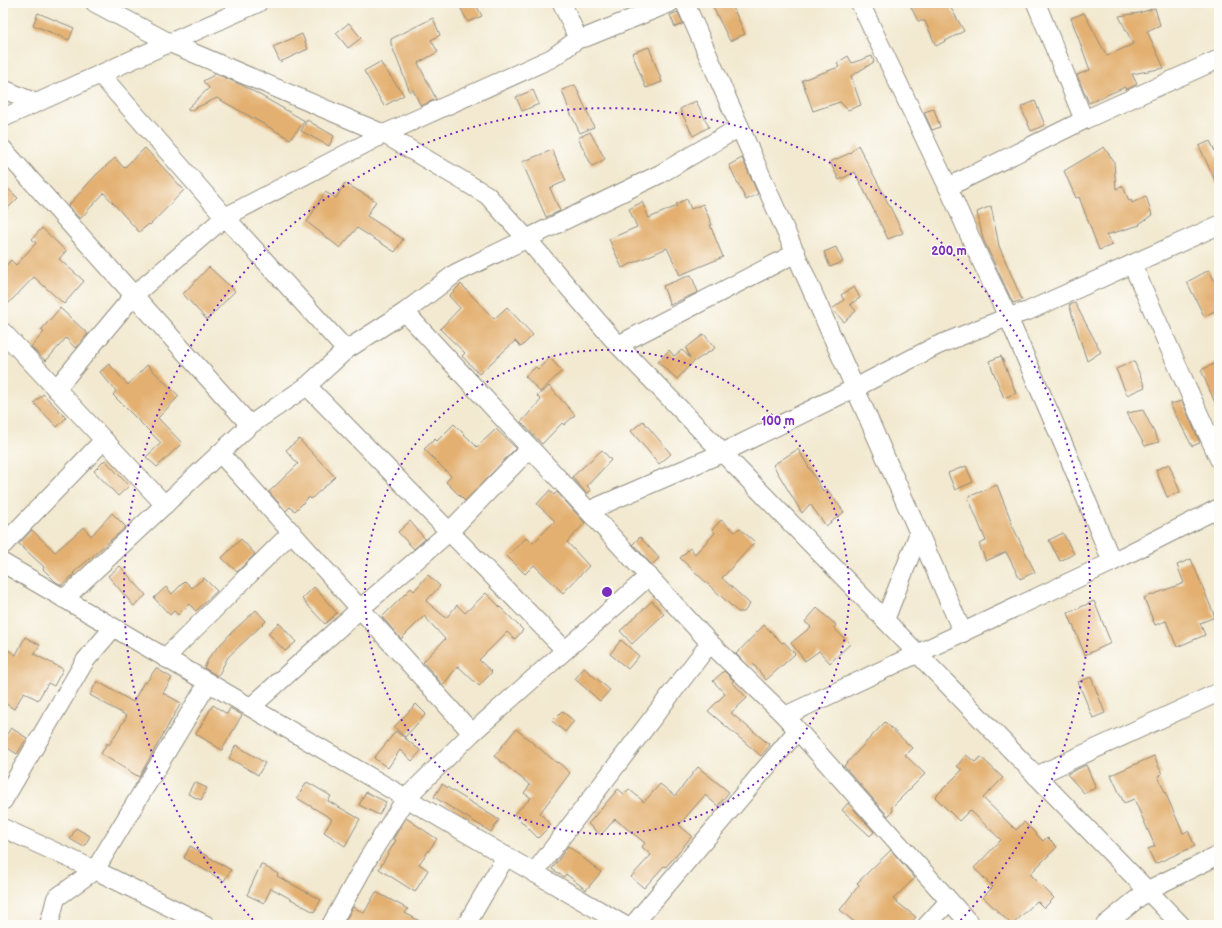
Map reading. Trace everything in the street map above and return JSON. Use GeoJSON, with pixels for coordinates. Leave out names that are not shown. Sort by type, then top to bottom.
{"type":"FeatureCollection","features":[{"type":"Feature","properties":{"kind":"street"},"geometry":{"type":"LineString","coordinates":[[95,3],[170,43],[384,134],[487,194],[618,345],[1181,925]]}},
{"type":"Feature","properties":{"kind":"street"},"geometry":{"type":"LineString","coordinates":[[3,118],[258,3]]}},
{"type":"Feature","properties":{"kind":"street"},"geometry":{"type":"LineString","coordinates":[[562,3],[578,39]]}},
{"type":"Feature","properties":{"kind":"street"},"geometry":{"type":"LineString","coordinates":[[56,389],[134,295],[224,216],[384,134],[552,58],[578,39],[587,37],[670,3]]}},
{"type":"Feature","properties":{"kind":"street"},"geometry":{"type":"LineString","coordinates":[[686,3],[963,633]]}},
{"type":"Feature","properties":{"kind":"street"},"geometry":{"type":"LineString","coordinates":[[860,3],[1008,317],[1065,448],[1112,562]]}},
{"type":"Feature","properties":{"kind":"street"},"geometry":{"type":"LineString","coordinates":[[1036,3],[1084,120]]}},
{"type":"Feature","properties":{"kind":"street"},"geometry":{"type":"LineString","coordinates":[[948,187],[1084,120],[1219,59]]}},
{"type":"Feature","properties":{"kind":"street"},"geometry":{"type":"LineString","coordinates":[[100,74],[224,216],[346,350]]}},
{"type":"Feature","properties":{"kind":"street"},"geometry":{"type":"LineString","coordinates":[[3,89],[36,103]]}},
{"type":"Feature","properties":{"kind":"street"},"geometry":{"type":"LineString","coordinates":[[64,599],[250,425],[307,386],[346,350],[405,312],[456,273],[660,174],[740,127]]}},
{"type":"Feature","properties":{"kind":"street"},"geometry":{"type":"LineString","coordinates":[[3,149],[250,425]]}},
{"type":"Feature","properties":{"kind":"street"},"geometry":{"type":"LineString","coordinates":[[588,510],[722,453],[855,388],[936,346],[1008,317],[1028,311],[1219,224]]}},
{"type":"Feature","properties":{"kind":"street"},"geometry":{"type":"LineString","coordinates":[[618,345],[796,253]]}},
{"type":"Feature","properties":{"kind":"street"},"geometry":{"type":"LineString","coordinates":[[1132,264],[1219,459]]}},
{"type":"Feature","properties":{"kind":"street"},"geometry":{"type":"LineString","coordinates":[[405,312],[710,643],[785,716],[971,925]]}},
{"type":"Feature","properties":{"kind":"street"},"geometry":{"type":"LineString","coordinates":[[3,332],[165,505]]}},
{"type":"Feature","properties":{"kind":"street"},"geometry":{"type":"LineString","coordinates":[[307,386],[565,650]]}},
{"type":"Feature","properties":{"kind":"street"},"geometry":{"type":"LineString","coordinates":[[3,545],[104,440]]}},
{"type":"Feature","properties":{"kind":"street"},"geometry":{"type":"LineString","coordinates":[[251,707],[361,608],[450,532],[530,448]]}},
{"type":"Feature","properties":{"kind":"street"},"geometry":{"type":"LineString","coordinates":[[220,452],[472,733]]}},
{"type":"Feature","properties":{"kind":"street"},"geometry":{"type":"LineString","coordinates":[[785,716],[1112,562],[1219,508]]}},
{"type":"Feature","properties":{"kind":"street"},"geometry":{"type":"LineString","coordinates":[[165,658],[292,532]]}},
{"type":"Feature","properties":{"kind":"street"},"geometry":{"type":"LineString","coordinates":[[885,620],[919,533]]}},
{"type":"Feature","properties":{"kind":"street"},"geometry":{"type":"LineString","coordinates":[[3,563],[624,925]]}},
{"type":"Feature","properties":{"kind":"street"},"geometry":{"type":"LineString","coordinates":[[331,925],[369,857],[406,798],[472,733],[649,576]]}},
{"type":"Feature","properties":{"kind":"street"},"geometry":{"type":"LineString","coordinates":[[3,801],[85,661],[114,628]]}},
{"type":"Feature","properties":{"kind":"street"},"geometry":{"type":"LineString","coordinates":[[534,873],[710,643]]}},
{"type":"Feature","properties":{"kind":"street"},"geometry":{"type":"LineString","coordinates":[[49,925],[56,898],[95,870],[208,682]]}},
{"type":"Feature","properties":{"kind":"street"},"geometry":{"type":"LineString","coordinates":[[1036,776],[1219,692]]}},
{"type":"Feature","properties":{"kind":"street"},"geometry":{"type":"LineString","coordinates":[[633,925],[797,731]]}},
{"type":"Feature","properties":{"kind":"street"},"geometry":{"type":"LineString","coordinates":[[3,828],[95,870],[206,925]]}},
{"type":"Feature","properties":{"kind":"street"},"geometry":{"type":"LineString","coordinates":[[1105,925],[1148,890],[1219,855]]}},
{"type":"Feature","properties":{"kind":"street"},"geometry":{"type":"LineString","coordinates":[[466,925],[506,856]]}},
{"type":"Feature","properties":{"kind":"street"},"geometry":{"type":"LineString","coordinates":[[927,925],[949,901]]}},
{"type":"Feature","properties":{"kind":"building"},"geometry":{"type":"Polygon","coordinates":[[[458,3],[475,3],[482,16],[468,22],[458,3]]]}},
{"type":"Feature","properties":{"kind":"building"},"geometry":{"type":"Polygon","coordinates":[[[711,3],[731,3],[745,34],[730,41],[711,3]]]}},
{"type":"Feature","properties":{"kind":"building"},"geometry":{"type":"Polygon","coordinates":[[[909,3],[948,3],[964,31],[936,46],[925,21],[918,21],[909,3]]]}},
{"type":"Feature","properties":{"kind":"building"},"geometry":{"type":"Polygon","coordinates":[[[1155,8],[1160,25],[1147,31],[1164,68],[1132,74],[1137,84],[1126,90],[1125,87],[1089,103],[1077,75],[1090,70],[1071,18],[1084,13],[1107,56],[1133,44],[1119,16],[1139,13],[1155,8]]]}},
{"type":"Feature","properties":{"kind":"building"},"geometry":{"type":"Polygon","coordinates":[[[678,12],[683,24],[675,27],[670,15],[678,12]]]}},
{"type":"Feature","properties":{"kind":"building"},"geometry":{"type":"Polygon","coordinates":[[[38,13],[74,28],[69,40],[33,25],[38,13]]]}},
{"type":"Feature","properties":{"kind":"building"},"geometry":{"type":"Polygon","coordinates":[[[433,18],[440,35],[431,40],[438,52],[418,63],[436,99],[421,106],[413,90],[410,92],[391,44],[391,39],[433,18]]]}},
{"type":"Feature","properties":{"kind":"building"},"geometry":{"type":"Polygon","coordinates":[[[349,23],[361,38],[348,48],[336,33],[349,23]]]}},
{"type":"Feature","properties":{"kind":"building"},"geometry":{"type":"Polygon","coordinates":[[[302,34],[308,49],[280,62],[273,47],[302,34]]]}},
{"type":"Feature","properties":{"kind":"building"},"geometry":{"type":"Polygon","coordinates":[[[649,47],[662,82],[646,88],[632,53],[649,47]]]}},
{"type":"Feature","properties":{"kind":"building"},"geometry":{"type":"Polygon","coordinates":[[[848,56],[852,63],[872,56],[874,62],[851,76],[861,105],[848,110],[840,102],[813,111],[802,80],[839,67],[837,63],[848,56]]]}},
{"type":"Feature","properties":{"kind":"building"},"geometry":{"type":"Polygon","coordinates":[[[380,62],[404,95],[384,106],[364,71],[380,62]]]}},
{"type":"Feature","properties":{"kind":"building"},"geometry":{"type":"Polygon","coordinates":[[[216,74],[244,86],[305,121],[290,139],[217,98],[189,111],[187,109],[209,88],[203,81],[216,74]]]}},
{"type":"Feature","properties":{"kind":"building"},"geometry":{"type":"Polygon","coordinates":[[[575,85],[594,127],[580,133],[569,110],[562,90],[575,85]]]}},
{"type":"Feature","properties":{"kind":"building"},"geometry":{"type":"Polygon","coordinates":[[[533,90],[539,104],[522,111],[516,97],[533,90]]]}},
{"type":"Feature","properties":{"kind":"building"},"geometry":{"type":"Polygon","coordinates":[[[696,101],[709,127],[693,136],[680,109],[696,101]]]}},
{"type":"Feature","properties":{"kind":"building"},"geometry":{"type":"Polygon","coordinates":[[[1035,101],[1045,125],[1031,131],[1021,107],[1035,101]]]}},
{"type":"Feature","properties":{"kind":"building"},"geometry":{"type":"Polygon","coordinates":[[[934,109],[940,127],[932,130],[924,112],[934,109]]]}},
{"type":"Feature","properties":{"kind":"building"},"geometry":{"type":"Polygon","coordinates":[[[307,120],[334,136],[329,146],[301,131],[307,120]]]}},
{"type":"Feature","properties":{"kind":"building"},"geometry":{"type":"Polygon","coordinates":[[[590,132],[605,159],[592,166],[578,138],[590,132]]]}},
{"type":"Feature","properties":{"kind":"building"},"geometry":{"type":"Polygon","coordinates":[[[1210,141],[1219,160],[1219,189],[1199,146],[1210,141]]]}},
{"type":"Feature","properties":{"kind":"building"},"geometry":{"type":"Polygon","coordinates":[[[858,145],[903,233],[888,239],[855,172],[839,180],[830,162],[850,153],[858,145]]]}},
{"type":"Feature","properties":{"kind":"building"},"geometry":{"type":"Polygon","coordinates":[[[1104,147],[1114,162],[1116,189],[1123,186],[1129,201],[1131,200],[1132,203],[1146,196],[1152,215],[1139,224],[1140,225],[1106,235],[1113,245],[1099,250],[1079,197],[1076,198],[1064,171],[1104,147]]]}},
{"type":"Feature","properties":{"kind":"building"},"geometry":{"type":"Polygon","coordinates":[[[145,148],[184,190],[150,225],[149,224],[139,232],[104,193],[80,219],[68,206],[96,175],[115,158],[124,168],[145,148]]]}},
{"type":"Feature","properties":{"kind":"building"},"geometry":{"type":"Polygon","coordinates":[[[552,150],[566,181],[550,188],[560,211],[546,217],[522,162],[552,150]]]}},
{"type":"Feature","properties":{"kind":"building"},"geometry":{"type":"Polygon","coordinates":[[[742,158],[758,194],[746,200],[729,165],[742,158]]]}},
{"type":"Feature","properties":{"kind":"building"},"geometry":{"type":"Polygon","coordinates":[[[345,183],[376,201],[367,216],[403,239],[395,252],[357,228],[340,248],[307,222],[325,192],[336,198],[345,183]]]}},
{"type":"Feature","properties":{"kind":"building"},"geometry":{"type":"Polygon","coordinates":[[[3,184],[18,198],[3,213],[3,184]]]}},
{"type":"Feature","properties":{"kind":"building"},"geometry":{"type":"Polygon","coordinates":[[[687,199],[691,209],[703,204],[723,257],[680,275],[667,248],[622,268],[609,239],[637,227],[629,209],[642,202],[649,218],[677,206],[676,204],[687,199]]]}},
{"type":"Feature","properties":{"kind":"building"},"geometry":{"type":"Polygon","coordinates":[[[991,206],[999,246],[1022,300],[1013,303],[983,239],[977,212],[991,206]]]}},
{"type":"Feature","properties":{"kind":"building"},"geometry":{"type":"Polygon","coordinates":[[[42,228],[66,251],[59,259],[84,281],[64,304],[34,277],[3,309],[3,269],[11,260],[16,265],[36,243],[32,239],[42,228]]]}},
{"type":"Feature","properties":{"kind":"building"},"geometry":{"type":"Polygon","coordinates":[[[836,247],[843,262],[830,267],[824,252],[836,247]]]}},
{"type":"Feature","properties":{"kind":"building"},"geometry":{"type":"Polygon","coordinates":[[[209,267],[235,291],[207,320],[183,294],[209,267]]]}},
{"type":"Feature","properties":{"kind":"building"},"geometry":{"type":"Polygon","coordinates":[[[1209,270],[1219,290],[1219,309],[1204,316],[1187,282],[1209,270]]]}},
{"type":"Feature","properties":{"kind":"building"},"geometry":{"type":"Polygon","coordinates":[[[691,275],[698,292],[670,305],[663,286],[691,275]]]}},
{"type":"Feature","properties":{"kind":"building"},"geometry":{"type":"Polygon","coordinates":[[[461,284],[494,319],[507,307],[533,335],[521,347],[515,341],[479,374],[462,356],[465,353],[440,329],[460,308],[449,296],[461,284]]]}},
{"type":"Feature","properties":{"kind":"building"},"geometry":{"type":"Polygon","coordinates":[[[854,287],[860,298],[850,304],[856,311],[844,322],[832,309],[844,300],[841,295],[854,287]]]}},
{"type":"Feature","properties":{"kind":"building"},"geometry":{"type":"Polygon","coordinates":[[[1075,303],[1101,352],[1087,361],[1069,305],[1075,303]]]}},
{"type":"Feature","properties":{"kind":"building"},"geometry":{"type":"Polygon","coordinates":[[[60,308],[88,334],[75,348],[66,338],[46,361],[31,347],[44,332],[41,330],[60,308]]]}},
{"type":"Feature","properties":{"kind":"building"},"geometry":{"type":"Polygon","coordinates":[[[704,334],[715,348],[692,363],[677,379],[658,362],[669,350],[674,356],[682,350],[690,358],[686,348],[704,334]]]}},
{"type":"Feature","properties":{"kind":"building"},"geometry":{"type":"Polygon","coordinates":[[[1001,356],[1016,393],[1004,398],[989,361],[1001,356]]]}},
{"type":"Feature","properties":{"kind":"building"},"geometry":{"type":"Polygon","coordinates":[[[550,358],[562,371],[540,392],[525,376],[536,367],[538,369],[550,358]]]}},
{"type":"Feature","properties":{"kind":"building"},"geometry":{"type":"Polygon","coordinates":[[[1134,361],[1145,387],[1127,395],[1116,369],[1134,361]]]}},
{"type":"Feature","properties":{"kind":"building"},"geometry":{"type":"Polygon","coordinates":[[[1216,363],[1219,371],[1219,412],[1201,370],[1216,363]]]}},
{"type":"Feature","properties":{"kind":"building"},"geometry":{"type":"Polygon","coordinates":[[[109,364],[128,385],[147,365],[179,396],[158,418],[182,443],[157,467],[146,457],[161,443],[113,395],[116,391],[100,372],[109,364]]]}},
{"type":"Feature","properties":{"kind":"building"},"geometry":{"type":"Polygon","coordinates":[[[549,386],[575,415],[564,425],[562,423],[542,444],[521,422],[541,400],[537,396],[549,386]]]}},
{"type":"Feature","properties":{"kind":"building"},"geometry":{"type":"Polygon","coordinates":[[[43,394],[66,418],[57,427],[34,403],[43,394]]]}},
{"type":"Feature","properties":{"kind":"building"},"geometry":{"type":"Polygon","coordinates":[[[1182,401],[1200,443],[1192,446],[1170,404],[1182,401]]]}},
{"type":"Feature","properties":{"kind":"building"},"geometry":{"type":"Polygon","coordinates":[[[1143,410],[1159,442],[1145,446],[1127,413],[1143,410]]]}},
{"type":"Feature","properties":{"kind":"building"},"geometry":{"type":"Polygon","coordinates":[[[643,421],[671,454],[659,464],[631,431],[643,421]]]}},
{"type":"Feature","properties":{"kind":"building"},"geometry":{"type":"Polygon","coordinates":[[[454,424],[477,447],[496,429],[516,448],[465,501],[446,482],[451,476],[424,449],[435,439],[437,441],[454,424]]]}},
{"type":"Feature","properties":{"kind":"building"},"geometry":{"type":"Polygon","coordinates":[[[299,439],[335,477],[311,499],[309,497],[295,511],[290,507],[286,511],[269,492],[298,464],[286,450],[299,439]]]}},
{"type":"Feature","properties":{"kind":"building"},"geometry":{"type":"Polygon","coordinates":[[[798,449],[823,491],[827,489],[844,512],[826,526],[810,504],[802,513],[773,465],[798,449]]]}},
{"type":"Feature","properties":{"kind":"building"},"geometry":{"type":"Polygon","coordinates":[[[602,450],[611,460],[587,486],[591,490],[587,494],[572,477],[602,450]]]}},
{"type":"Feature","properties":{"kind":"building"},"geometry":{"type":"Polygon","coordinates":[[[105,460],[129,486],[118,496],[94,471],[105,460]]]}},
{"type":"Feature","properties":{"kind":"building"},"geometry":{"type":"Polygon","coordinates":[[[1169,464],[1180,492],[1167,497],[1156,470],[1169,464]]]}},
{"type":"Feature","properties":{"kind":"building"},"geometry":{"type":"Polygon","coordinates":[[[966,466],[973,482],[955,490],[948,473],[966,466]]]}},
{"type":"Feature","properties":{"kind":"building"},"geometry":{"type":"Polygon","coordinates":[[[997,485],[1011,523],[1035,572],[1020,579],[1006,552],[986,561],[979,544],[986,541],[968,497],[997,485]]]}},
{"type":"Feature","properties":{"kind":"building"},"geometry":{"type":"Polygon","coordinates":[[[550,490],[554,495],[557,492],[585,523],[567,542],[589,566],[563,593],[534,565],[525,574],[507,556],[527,537],[533,543],[555,521],[537,504],[550,490]]]}},
{"type":"Feature","properties":{"kind":"building"},"geometry":{"type":"Polygon","coordinates":[[[112,513],[126,527],[73,573],[74,574],[62,585],[56,582],[43,569],[44,567],[19,544],[32,530],[55,552],[84,527],[91,536],[112,513]]]}},
{"type":"Feature","properties":{"kind":"building"},"geometry":{"type":"Polygon","coordinates":[[[721,520],[735,532],[739,528],[755,542],[722,578],[750,604],[744,612],[738,612],[680,558],[690,548],[695,554],[715,533],[712,530],[721,520]]]}},
{"type":"Feature","properties":{"kind":"building"},"geometry":{"type":"Polygon","coordinates":[[[410,521],[425,539],[414,549],[398,532],[410,521]]]}},
{"type":"Feature","properties":{"kind":"building"},"geometry":{"type":"Polygon","coordinates":[[[1063,533],[1074,554],[1060,561],[1049,540],[1063,533]]]}},
{"type":"Feature","properties":{"kind":"building"},"geometry":{"type":"Polygon","coordinates":[[[640,537],[659,558],[652,565],[633,544],[640,537]]]}},
{"type":"Feature","properties":{"kind":"building"},"geometry":{"type":"Polygon","coordinates":[[[241,539],[255,554],[237,572],[222,558],[241,539]]]}},
{"type":"Feature","properties":{"kind":"building"},"geometry":{"type":"Polygon","coordinates":[[[1191,559],[1215,617],[1200,623],[1205,635],[1177,647],[1166,621],[1155,625],[1144,598],[1184,583],[1177,565],[1191,559]]]}},
{"type":"Feature","properties":{"kind":"building"},"geometry":{"type":"Polygon","coordinates":[[[120,566],[146,595],[134,606],[108,576],[120,566]]]}},
{"type":"Feature","properties":{"kind":"building"},"geometry":{"type":"Polygon","coordinates":[[[428,575],[440,586],[426,601],[446,618],[457,605],[465,613],[486,593],[523,630],[515,639],[507,632],[479,660],[492,672],[479,686],[458,666],[443,685],[423,662],[445,639],[424,616],[401,639],[382,617],[411,588],[414,591],[428,575]]]}},
{"type":"Feature","properties":{"kind":"building"},"geometry":{"type":"Polygon","coordinates":[[[204,578],[217,591],[196,611],[189,604],[178,615],[174,611],[170,615],[154,598],[166,587],[172,594],[185,581],[192,588],[204,578]]]}},
{"type":"Feature","properties":{"kind":"building"},"geometry":{"type":"Polygon","coordinates":[[[314,587],[337,613],[325,624],[302,599],[314,587]]]}},
{"type":"Feature","properties":{"kind":"building"},"geometry":{"type":"Polygon","coordinates":[[[652,601],[664,614],[632,644],[620,631],[652,601]]]}},
{"type":"Feature","properties":{"kind":"building"},"geometry":{"type":"Polygon","coordinates":[[[1094,601],[1111,643],[1085,655],[1068,613],[1094,601]]]}},
{"type":"Feature","properties":{"kind":"building"},"geometry":{"type":"Polygon","coordinates":[[[817,608],[836,625],[834,628],[850,644],[830,663],[819,651],[805,661],[791,643],[811,627],[805,622],[817,608]]]}},
{"type":"Feature","properties":{"kind":"building"},"geometry":{"type":"Polygon","coordinates":[[[256,610],[266,621],[228,657],[218,676],[204,668],[210,656],[230,634],[256,610]]]}},
{"type":"Feature","properties":{"kind":"building"},"geometry":{"type":"Polygon","coordinates":[[[279,623],[296,642],[285,651],[268,633],[279,623]]]}},
{"type":"Feature","properties":{"kind":"building"},"geometry":{"type":"Polygon","coordinates":[[[764,625],[782,643],[784,642],[795,654],[766,680],[753,664],[750,667],[736,654],[764,625]]]}},
{"type":"Feature","properties":{"kind":"building"},"geometry":{"type":"Polygon","coordinates":[[[25,637],[40,645],[34,654],[63,669],[54,686],[48,683],[38,700],[24,692],[14,709],[3,702],[3,647],[16,655],[25,637]]]}},
{"type":"Feature","properties":{"kind":"building"},"geometry":{"type":"Polygon","coordinates":[[[621,640],[639,656],[628,669],[610,654],[621,640]]]}},
{"type":"Feature","properties":{"kind":"building"},"geometry":{"type":"Polygon","coordinates":[[[156,668],[172,678],[163,693],[181,703],[139,777],[101,754],[107,743],[109,745],[127,716],[90,695],[97,681],[133,702],[144,682],[146,683],[156,668]]]}},
{"type":"Feature","properties":{"kind":"building"},"geometry":{"type":"Polygon","coordinates":[[[584,668],[610,690],[600,701],[575,679],[584,668]]]}},
{"type":"Feature","properties":{"kind":"building"},"geometry":{"type":"Polygon","coordinates":[[[724,671],[747,698],[731,713],[770,745],[761,756],[708,711],[725,694],[713,681],[724,671]]]}},
{"type":"Feature","properties":{"kind":"building"},"geometry":{"type":"Polygon","coordinates":[[[1091,677],[1105,713],[1093,718],[1078,682],[1091,677]]]}},
{"type":"Feature","properties":{"kind":"building"},"geometry":{"type":"Polygon","coordinates":[[[416,704],[426,714],[405,737],[394,727],[416,704]]]}},
{"type":"Feature","properties":{"kind":"building"},"geometry":{"type":"Polygon","coordinates":[[[213,705],[227,714],[230,708],[242,715],[222,750],[196,734],[213,705]]]}},
{"type":"Feature","properties":{"kind":"building"},"geometry":{"type":"Polygon","coordinates":[[[562,711],[574,721],[565,732],[552,721],[562,711]]]}},
{"type":"Feature","properties":{"kind":"building"},"geometry":{"type":"Polygon","coordinates":[[[885,722],[912,748],[905,755],[925,774],[891,808],[893,811],[888,816],[844,766],[885,722]]]}},
{"type":"Feature","properties":{"kind":"building"},"geometry":{"type":"Polygon","coordinates":[[[11,728],[27,738],[17,754],[3,745],[3,740],[11,728]]]}},
{"type":"Feature","properties":{"kind":"building"},"geometry":{"type":"Polygon","coordinates":[[[516,729],[570,773],[540,813],[551,825],[538,838],[514,814],[531,798],[524,793],[530,785],[494,756],[516,729]]]}},
{"type":"Feature","properties":{"kind":"building"},"geometry":{"type":"Polygon","coordinates":[[[396,731],[421,751],[412,761],[400,750],[388,768],[374,758],[396,731]]]}},
{"type":"Feature","properties":{"kind":"building"},"geometry":{"type":"Polygon","coordinates":[[[236,745],[265,763],[258,775],[229,758],[236,745]]]}},
{"type":"Feature","properties":{"kind":"building"},"geometry":{"type":"Polygon","coordinates":[[[966,755],[975,762],[981,757],[1003,778],[983,798],[1016,830],[1024,822],[1043,841],[1047,837],[1057,847],[1030,874],[1054,898],[1044,908],[1037,901],[1012,925],[983,897],[993,887],[974,868],[1001,840],[970,810],[959,821],[935,797],[962,770],[957,766],[966,755]]]}},
{"type":"Feature","properties":{"kind":"building"},"geometry":{"type":"Polygon","coordinates":[[[1154,756],[1162,774],[1158,776],[1183,833],[1188,831],[1195,846],[1155,864],[1148,849],[1155,846],[1134,799],[1124,803],[1111,775],[1154,756]]]}},
{"type":"Feature","properties":{"kind":"building"},"geometry":{"type":"Polygon","coordinates":[[[1086,765],[1096,788],[1084,793],[1067,774],[1086,765]]]}},
{"type":"Feature","properties":{"kind":"building"},"geometry":{"type":"Polygon","coordinates":[[[698,767],[729,792],[718,806],[705,795],[679,825],[692,836],[666,867],[664,866],[644,888],[631,877],[651,855],[642,847],[645,843],[615,819],[601,835],[588,824],[618,789],[624,794],[629,789],[644,802],[660,784],[675,796],[698,767]]]}},
{"type":"Feature","properties":{"kind":"building"},"geometry":{"type":"Polygon","coordinates":[[[194,782],[207,788],[201,800],[188,794],[194,782]]]}},
{"type":"Feature","properties":{"kind":"building"},"geometry":{"type":"Polygon","coordinates":[[[307,782],[331,796],[328,801],[360,819],[345,846],[324,832],[332,819],[297,798],[307,782]]]}},
{"type":"Feature","properties":{"kind":"building"},"geometry":{"type":"Polygon","coordinates":[[[442,784],[499,820],[491,832],[434,797],[442,784]]]}},
{"type":"Feature","properties":{"kind":"building"},"geometry":{"type":"Polygon","coordinates":[[[366,792],[386,802],[379,815],[359,805],[366,792]]]}},
{"type":"Feature","properties":{"kind":"building"},"geometry":{"type":"Polygon","coordinates":[[[848,803],[874,832],[870,836],[842,810],[848,803]]]}},
{"type":"Feature","properties":{"kind":"building"},"geometry":{"type":"Polygon","coordinates":[[[406,818],[437,839],[419,864],[428,870],[415,892],[379,869],[396,840],[393,839],[406,818]]]}},
{"type":"Feature","properties":{"kind":"building"},"geometry":{"type":"Polygon","coordinates":[[[76,828],[90,836],[84,847],[70,839],[76,828]]]}},
{"type":"Feature","properties":{"kind":"building"},"geometry":{"type":"Polygon","coordinates":[[[190,846],[231,870],[224,881],[184,858],[190,846]]]}},
{"type":"Feature","properties":{"kind":"building"},"geometry":{"type":"Polygon","coordinates":[[[568,846],[601,872],[586,890],[566,874],[564,877],[552,869],[568,846]]]}},
{"type":"Feature","properties":{"kind":"building"},"geometry":{"type":"Polygon","coordinates":[[[891,850],[915,878],[893,899],[916,917],[909,925],[858,925],[840,910],[859,885],[857,883],[891,850]]]}},
{"type":"Feature","properties":{"kind":"building"},"geometry":{"type":"Polygon","coordinates":[[[261,864],[278,874],[277,876],[321,900],[314,912],[271,888],[264,903],[247,895],[261,864]]]}},
{"type":"Feature","properties":{"kind":"building"},"geometry":{"type":"Polygon","coordinates":[[[376,892],[408,909],[405,913],[427,925],[343,925],[353,907],[364,913],[376,892]]]}}]}
